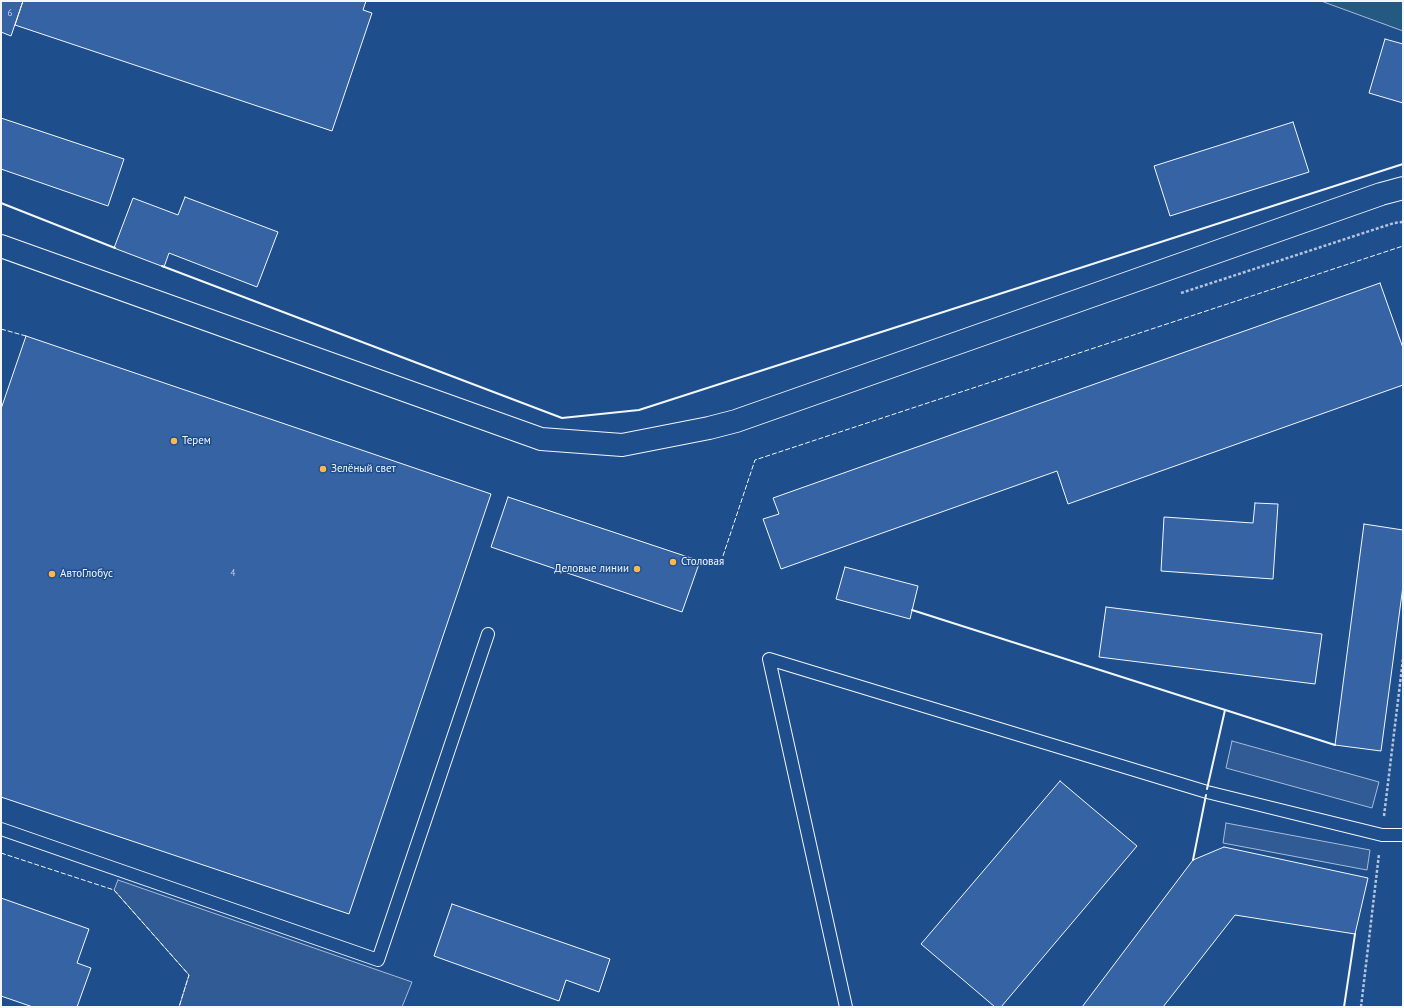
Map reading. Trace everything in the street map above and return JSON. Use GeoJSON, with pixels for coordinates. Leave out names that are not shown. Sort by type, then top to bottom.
{"type":"FeatureCollection","features":[{"type":"Feature","properties":{"kind":"main road"},"geometry":{"type":"LineString","coordinates":[[1,246],[541,439],[622,445],[709,428],[736,421],[1366,199],[1403,188]]}},
{"type":"Feature","properties":{"kind":"lane"},"geometry":{"type":"LineString","coordinates":[[1,829],[378,960],[488,634]]}},
{"type":"Feature","properties":{"kind":"lane"},"geometry":{"type":"LineString","coordinates":[[846,1007],[769,660],[1206,792],[1382,835],[1403,835]]}},
{"type":"Feature","properties":{"kind":"shaded area"},"geometry":{"type":"Polygon","coordinates":[[[1321,1],[1403,1],[1403,31],[1321,1]]]}},
{"type":"Feature","properties":{"kind":"shaded area"},"geometry":{"type":"Polygon","coordinates":[[[1232,741],[1379,782],[1372,808],[1226,768],[1232,741]]]}},
{"type":"Feature","properties":{"kind":"shaded area"},"geometry":{"type":"Polygon","coordinates":[[[1226,823],[1370,850],[1367,870],[1223,843],[1226,823]]]}},
{"type":"Feature","properties":{"kind":"shaded area"},"geometry":{"type":"Polygon","coordinates":[[[118,880],[412,982],[402,1007],[179,1007],[189,975],[114,890],[118,880]]]}},
{"type":"Feature","properties":{"kind":"building"},"geometry":{"type":"Polygon","coordinates":[[[1,1],[23,1],[11,36],[1,32],[1,1]]]}},
{"type":"Feature","properties":{"kind":"building"},"geometry":{"type":"Polygon","coordinates":[[[23,1],[366,1],[363,10],[372,13],[332,131],[15,25],[23,1]]]}},
{"type":"Feature","properties":{"kind":"building"},"geometry":{"type":"Polygon","coordinates":[[[1385,39],[1403,44],[1403,103],[1369,93],[1385,39]]]}},
{"type":"Feature","properties":{"kind":"building"},"geometry":{"type":"Polygon","coordinates":[[[1,118],[124,159],[108,206],[1,169],[1,118]]]}},
{"type":"Feature","properties":{"kind":"building"},"geometry":{"type":"Polygon","coordinates":[[[1293,122],[1309,172],[1170,216],[1154,166],[1293,122]]]}},
{"type":"Feature","properties":{"kind":"building"},"geometry":{"type":"Polygon","coordinates":[[[185,197],[278,232],[257,287],[169,253],[164,267],[114,248],[133,198],[178,215],[185,197]]]}},
{"type":"Feature","properties":{"kind":"building"},"geometry":{"type":"Polygon","coordinates":[[[1380,283],[1403,348],[1403,385],[1068,504],[1057,471],[781,569],[763,519],[779,514],[773,498],[1380,283]]]}},
{"type":"Feature","properties":{"kind":"building"},"geometry":{"type":"Polygon","coordinates":[[[26,336],[491,494],[349,914],[1,797],[1,409],[26,336]]]}},
{"type":"Feature","properties":{"kind":"building"},"geometry":{"type":"Polygon","coordinates":[[[508,497],[700,561],[682,612],[491,547],[508,497]]]}},
{"type":"Feature","properties":{"kind":"building"},"geometry":{"type":"Polygon","coordinates":[[[1255,503],[1278,504],[1273,579],[1161,571],[1164,517],[1253,523],[1255,503]]]}},
{"type":"Feature","properties":{"kind":"building"},"geometry":{"type":"Polygon","coordinates":[[[1364,524],[1403,530],[1403,586],[1381,751],[1335,745],[1364,524]]]}},
{"type":"Feature","properties":{"kind":"building"},"geometry":{"type":"Polygon","coordinates":[[[845,567],[918,586],[910,619],[836,599],[845,567]]]}},
{"type":"Feature","properties":{"kind":"building"},"geometry":{"type":"Polygon","coordinates":[[[1106,607],[1322,634],[1315,684],[1099,657],[1106,607]]]}},
{"type":"Feature","properties":{"kind":"building"},"geometry":{"type":"Polygon","coordinates":[[[1060,781],[1137,846],[1001,1007],[995,1007],[921,944],[1060,781]]]}},
{"type":"Feature","properties":{"kind":"building"},"geometry":{"type":"Polygon","coordinates":[[[1224,847],[1368,878],[1355,934],[1235,915],[1163,1007],[1082,1007],[1193,860],[1224,847]]]}},
{"type":"Feature","properties":{"kind":"building"},"geometry":{"type":"Polygon","coordinates":[[[1,898],[89,929],[77,963],[91,968],[77,1007],[33,1007],[1,996],[1,898]]]}},
{"type":"Feature","properties":{"kind":"building"},"geometry":{"type":"Polygon","coordinates":[[[452,904],[610,959],[599,992],[566,980],[559,1001],[434,956],[452,904]]]}},
{"type":"Feature","properties":{"kind":"fence"},"geometry":{"type":"LineString","coordinates":[[723,556],[755,460],[1403,246]]}},
{"type":"Feature","properties":{"kind":"fence"},"geometry":{"type":"LineString","coordinates":[[1,329],[26,336]]}},
{"type":"Feature","properties":{"kind":"fence"},"geometry":{"type":"LineString","coordinates":[[1,853],[114,890],[189,975],[179,1007]]}},
{"type":"Feature","properties":{"kind":"wall"},"geometry":{"type":"LineString","coordinates":[[162,266],[562,418],[639,410],[1403,164]]}},
{"type":"Feature","properties":{"kind":"wall"},"geometry":{"type":"LineString","coordinates":[[1,203],[115,248]]}},
{"type":"Feature","properties":{"kind":"wall"},"geometry":{"type":"LineString","coordinates":[[912,610],[1335,745]]}},
{"type":"Feature","properties":{"kind":"wall"},"geometry":{"type":"LineString","coordinates":[[1207,789],[1225,710]]}},
{"type":"Feature","properties":{"kind":"wall"},"geometry":{"type":"LineString","coordinates":[[1193,860],[1206,795]]}},
{"type":"Feature","properties":{"kind":"wall"},"geometry":{"type":"LineString","coordinates":[[1344,1007],[1355,934]]}},
{"type":"Feature","properties":{"kind":"place","name":"Терем"},"geometry":{"type":"Point","coordinates":[174,441]}},
{"type":"Feature","properties":{"kind":"place","name":"Зелёный свет"},"geometry":{"type":"Point","coordinates":[323,469]}},
{"type":"Feature","properties":{"kind":"place","name":"Столовая"},"geometry":{"type":"Point","coordinates":[673,562]}},
{"type":"Feature","properties":{"kind":"place","name":"Деловые линии"},"geometry":{"type":"Point","coordinates":[637,569]}},
{"type":"Feature","properties":{"kind":"place","name":"АвтоГлобус"},"geometry":{"type":"Point","coordinates":[52,574]}}]}
